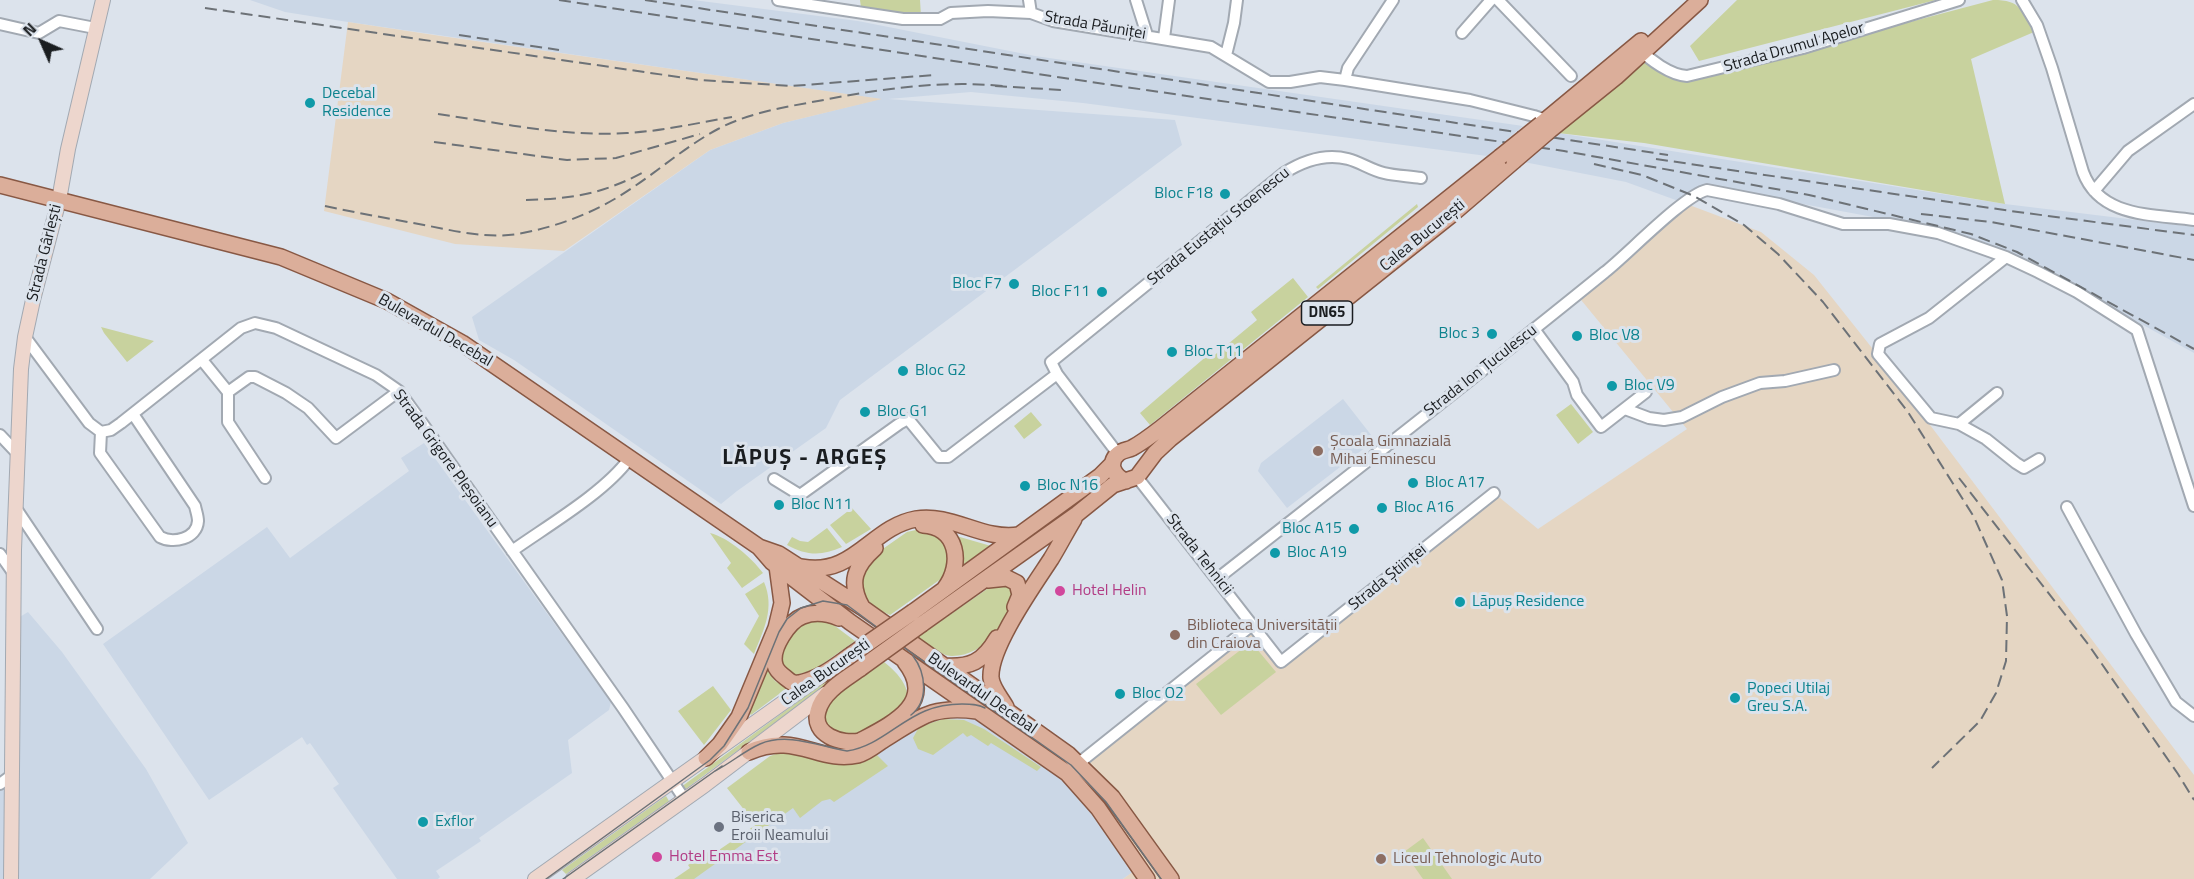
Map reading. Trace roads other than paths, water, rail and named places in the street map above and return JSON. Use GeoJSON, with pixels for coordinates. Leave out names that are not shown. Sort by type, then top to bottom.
{"type":"FeatureCollection","features":[{"type":"Feature","properties":{"kind":"main road","name":"Calea București"},"geometry":{"type":"LineString","coordinates":[[1640,49],[1685,0]]}},
{"type":"Feature","properties":{"kind":"main road","name":"Calea București"},"geometry":{"type":"LineString","coordinates":[[819,677],[851,655],[985,580],[1077,514],[1113,485],[1136,475],[1170,439],[1700,0]]}},
{"type":"Feature","properties":{"kind":"main road","name":"Bulevardul Decebal"},"geometry":{"type":"LineString","coordinates":[[0,185],[281,257],[387,301],[462,343],[759,547],[777,566],[850,622],[1066,773],[1098,808],[1147,879]]}},
{"type":"Feature","properties":{"kind":"main road","name":"Calea București"},"geometry":{"type":"LineString","coordinates":[[830,691],[861,668],[918,618],[942,593],[1100,476],[1120,456],[1161,429],[1464,196]]}},
{"type":"Feature","properties":{"kind":"main road"},"geometry":{"type":"LineString","coordinates":[[1136,452],[1141,457],[1136,475],[1119,478],[1115,473],[1120,456],[1136,452]]}},
{"type":"Feature","properties":{"kind":"main road"},"geometry":{"type":"LineString","coordinates":[[1010,713],[993,684],[991,678],[993,664],[1000,645],[1029,593],[1077,514]]}},
{"type":"Feature","properties":{"kind":"main road"},"geometry":{"type":"LineString","coordinates":[[795,565],[822,569],[842,563],[879,536],[914,519],[931,518],[950,521],[966,528],[1006,537],[1019,535]]}},
{"type":"Feature","properties":{"kind":"main road"},"geometry":{"type":"LineString","coordinates":[[863,608],[855,595],[855,574],[864,558],[885,541],[911,527],[925,525],[939,528],[948,536],[953,547],[954,572],[942,593]]}},
{"type":"Feature","properties":{"kind":"main road","name":"Bulevardul Decebal"},"geometry":{"type":"LineString","coordinates":[[759,547],[779,554],[863,608],[1079,764],[1112,797],[1171,879]]}},
{"type":"Feature","properties":{"kind":"main road"},"geometry":{"type":"LineString","coordinates":[[706,758],[720,744],[739,717],[776,628],[782,603],[777,566]]}},
{"type":"Feature","properties":{"kind":"main road"},"geometry":{"type":"LineString","coordinates":[[942,666],[968,666],[990,650],[1018,601],[1020,589],[1017,583],[996,578],[985,580]]}},
{"type":"Feature","properties":{"kind":"main road"},"geometry":{"type":"LineString","coordinates":[[819,677],[796,683],[783,675],[775,667],[777,645],[794,621],[802,616],[826,613],[850,622]]}},
{"type":"Feature","properties":{"kind":"main road"},"geometry":{"type":"LineString","coordinates":[[830,691],[818,711],[819,723],[824,732],[829,737],[842,742],[860,741],[899,718],[915,700],[914,676],[903,659]]}},
{"type":"Feature","properties":{"kind":"main road"},"geometry":{"type":"LineString","coordinates":[[749,752],[768,745],[783,744],[840,756],[861,754],[927,713],[962,709],[979,711]]}},
{"type":"Feature","properties":{"kind":"street","name":"Strada Gârlești"},"geometry":{"type":"LineString","coordinates":[[11,879],[12,775],[7,608],[14,574],[21,369],[25,337],[103,0]]}},
{"type":"Feature","properties":{"kind":"street","name":"Strada Păuniței"},"geometry":{"type":"LineString","coordinates":[[778,0],[903,19],[940,19],[951,13],[987,6],[1031,13],[1053,21],[1211,47],[1269,82],[1290,82],[1320,77],[1345,80],[1470,100],[1547,126]]}},
{"type":"Feature","properties":{"kind":"street"},"geometry":{"type":"LineString","coordinates":[[950,0],[951,13]]}},
{"type":"Feature","properties":{"kind":"street"},"geometry":{"type":"LineString","coordinates":[[1029,0],[1031,13]]}},
{"type":"Feature","properties":{"kind":"street"},"geometry":{"type":"LineString","coordinates":[[1136,0],[1147,35]]}},
{"type":"Feature","properties":{"kind":"street","name":"Strada Păuniței"},"geometry":{"type":"LineString","coordinates":[[1164,38],[1169,0]]}},
{"type":"Feature","properties":{"kind":"street"},"geometry":{"type":"LineString","coordinates":[[1226,55],[1237,0]]}},
{"type":"Feature","properties":{"kind":"street"},"geometry":{"type":"LineString","coordinates":[[1345,80],[1348,68],[1393,0]]}},
{"type":"Feature","properties":{"kind":"street"},"geometry":{"type":"LineString","coordinates":[[1462,33],[1491,0]]}},
{"type":"Feature","properties":{"kind":"street"},"geometry":{"type":"LineString","coordinates":[[1498,0],[1571,76]]}},
{"type":"Feature","properties":{"kind":"street","name":"Strada Drumul Apelor"},"geometry":{"type":"LineString","coordinates":[[1640,49],[1679,76],[1687,76],[1803,48],[1959,0]]}},
{"type":"Feature","properties":{"kind":"street"},"geometry":{"type":"LineString","coordinates":[[2022,0],[2037,25],[2087,183],[2116,209],[2194,220]]}},
{"type":"Feature","properties":{"kind":"street"},"geometry":{"type":"LineString","coordinates":[[0,24],[39,33],[59,21],[95,28]]}},
{"type":"Feature","properties":{"kind":"street"},"geometry":{"type":"LineString","coordinates":[[2094,191],[2128,151],[2194,104]]}},
{"type":"Feature","properties":{"kind":"street","name":"Strada Eustațiu Stoenescu"},"geometry":{"type":"LineString","coordinates":[[1057,374],[1051,362],[1284,173],[1297,165],[1311,160],[1348,159],[1382,173],[1421,178]]}},
{"type":"Feature","properties":{"kind":"street","name":"Strada Ion Țuculescu"},"geometry":{"type":"LineString","coordinates":[[1217,579],[1608,270],[1684,203],[1700,192],[1713,190],[1779,204],[1843,224],[1889,225],[1938,234],[2007,257],[2077,292],[2137,330],[2194,506]]}},
{"type":"Feature","properties":{"kind":"street"},"geometry":{"type":"LineString","coordinates":[[2007,257],[1929,318],[1880,344],[1878,354],[1931,418],[1959,424],[1986,439],[2024,468],[2039,459]]}},
{"type":"Feature","properties":{"kind":"street","name":"Strada Grigore Pleșoianu"},"geometry":{"type":"LineString","coordinates":[[101,432],[111,430],[133,414],[248,324],[261,324],[276,328],[376,375],[399,391],[685,800]]}},
{"type":"Feature","properties":{"kind":"street"},"geometry":{"type":"LineString","coordinates":[[1534,329],[1573,382],[1576,394],[1602,427],[1646,392]]}},
{"type":"Feature","properties":{"kind":"street"},"geometry":{"type":"LineString","coordinates":[[25,337],[89,423],[101,432],[100,453],[106,464],[160,537],[177,541],[187,537],[196,528],[198,519],[195,506],[133,414]]}},
{"type":"Feature","properties":{"kind":"street"},"geometry":{"type":"LineString","coordinates":[[202,360],[228,392],[228,422],[265,478]]}},
{"type":"Feature","properties":{"kind":"street"},"geometry":{"type":"LineString","coordinates":[[1625,409],[1650,418],[1664,420],[1682,417],[1722,397],[1760,383],[1785,381],[1834,370]]}},
{"type":"Feature","properties":{"kind":"street"},"geometry":{"type":"LineString","coordinates":[[774,479],[801,495],[908,419],[939,457],[948,458],[1057,374],[1120,456]]}},
{"type":"Feature","properties":{"kind":"street"},"geometry":{"type":"LineString","coordinates":[[228,392],[249,377],[255,376],[308,408],[336,438],[399,391]]}},
{"type":"Feature","properties":{"kind":"street"},"geometry":{"type":"LineString","coordinates":[[1959,424],[1997,393]]}},
{"type":"Feature","properties":{"kind":"street"},"geometry":{"type":"LineString","coordinates":[[0,435],[18,454]]}},
{"type":"Feature","properties":{"kind":"street"},"geometry":{"type":"LineString","coordinates":[[512,551],[603,486],[622,469],[629,459]]}},
{"type":"Feature","properties":{"kind":"street","name":"Strada Tehnicii"},"geometry":{"type":"LineString","coordinates":[[1136,475],[1281,662]]}},
{"type":"Feature","properties":{"kind":"street","name":"Strada Științei"},"geometry":{"type":"LineString","coordinates":[[1281,662],[1494,493]]}},
{"type":"Feature","properties":{"kind":"street"},"geometry":{"type":"LineString","coordinates":[[2067,507],[2176,702],[2194,716]]}},
{"type":"Feature","properties":{"kind":"street"},"geometry":{"type":"LineString","coordinates":[[17,510],[97,629]]}},
{"type":"Feature","properties":{"kind":"street"},"geometry":{"type":"LineString","coordinates":[[0,554],[14,574]]}},
{"type":"Feature","properties":{"kind":"street"},"geometry":{"type":"LineString","coordinates":[[1079,764],[1252,625]]}},
{"type":"Feature","properties":{"kind":"street","name":"Calea București"},"geometry":{"type":"LineString","coordinates":[[535,879],[819,677]]}},
{"type":"Feature","properties":{"kind":"street","name":"Calea București"},"geometry":{"type":"LineString","coordinates":[[573,879],[685,800],[830,691]]}},
{"type":"Feature","properties":{"kind":"street"},"geometry":{"type":"LineString","coordinates":[[0,783],[12,775]]}},
{"type":"Feature","properties":{"kind":"tram line"},"geometry":{"type":"LineString","coordinates":[[546,879],[710,760],[724,746],[748,708],[779,632],[787,619],[801,608],[823,601],[847,605],[1071,765],[1106,802],[1161,879]]}},
{"type":"Feature","properties":{"kind":"tram line"},"geometry":{"type":"LineString","coordinates":[[911,715],[921,702],[924,687],[921,670],[913,656]]}},
{"type":"Feature","properties":{"kind":"tram line"},"geometry":{"type":"LineString","coordinates":[[715,771],[754,747],[770,741],[792,740],[847,751],[868,745],[915,716],[934,708],[965,704],[985,708]]}},
{"type":"Feature","properties":{"kind":"tram line"},"geometry":{"type":"LineString","coordinates":[[563,879],[722,766]]}},
{"type":"Feature","properties":{"kind":"railway"},"geometry":{"type":"LineString","coordinates":[[559,0],[1064,78],[1564,151],[1809,195],[1971,234],[2017,252],[2194,349]]}},
{"type":"Feature","properties":{"kind":"railway"},"geometry":{"type":"LineString","coordinates":[[645,0],[1668,155]]}},
{"type":"Feature","properties":{"kind":"railway"},"geometry":{"type":"LineString","coordinates":[[205,8],[699,80],[791,86],[934,75]]}},
{"type":"Feature","properties":{"kind":"railway"},"geometry":{"type":"LineString","coordinates":[[459,35],[559,50]]}},
{"type":"Feature","properties":{"kind":"railway"},"geometry":{"type":"LineString","coordinates":[[325,206],[471,234],[495,236],[518,234],[549,227],[593,210],[635,186],[707,135],[730,123],[754,115],[780,108],[887,89],[956,84],[1003,86]]}},
{"type":"Feature","properties":{"kind":"railway"},"geometry":{"type":"LineString","coordinates":[[995,86],[1062,90]]}},
{"type":"Feature","properties":{"kind":"railway"},"geometry":{"type":"LineString","coordinates":[[438,114],[532,128],[604,134],[680,127],[732,117]]}},
{"type":"Feature","properties":{"kind":"railway"},"geometry":{"type":"LineString","coordinates":[[434,142],[567,160],[616,158],[700,134]]}},
{"type":"Feature","properties":{"kind":"railway"},"geometry":{"type":"LineString","coordinates":[[1656,159],[2018,212],[2194,235]]}},
{"type":"Feature","properties":{"kind":"railway"},"geometry":{"type":"LineString","coordinates":[[1594,164],[1642,175],[1694,196],[1744,225],[1778,254],[1823,302],[1908,412],[1974,517],[2002,580],[2007,616],[2006,661],[1996,693],[1980,721],[1932,768]]}},
{"type":"Feature","properties":{"kind":"railway"},"geometry":{"type":"LineString","coordinates":[[526,200],[600,191],[642,173]]}},
{"type":"Feature","properties":{"kind":"railway"},"geometry":{"type":"LineString","coordinates":[[1921,214],[1991,222],[2194,260]]}},
{"type":"Feature","properties":{"kind":"railway"},"geometry":{"type":"LineString","coordinates":[[1959,478],[2088,644],[2194,800]]}},
{"type":"Feature","properties":{"kind":"place","name":"Decebal Residence"},"geometry":{"type":"Point","coordinates":[310,103]}},
{"type":"Feature","properties":{"kind":"place","name":"Bloc F18"},"geometry":{"type":"Point","coordinates":[1225,194]}},
{"type":"Feature","properties":{"kind":"place","name":"Bloc F7"},"geometry":{"type":"Point","coordinates":[1014,284]}},
{"type":"Feature","properties":{"kind":"place","name":"Bloc F11"},"geometry":{"type":"Point","coordinates":[1102,292]}},
{"type":"Feature","properties":{"kind":"place","name":"Bloc 3"},"geometry":{"type":"Point","coordinates":[1492,334]}},
{"type":"Feature","properties":{"kind":"place","name":"Bloc V8"},"geometry":{"type":"Point","coordinates":[1577,336]}},
{"type":"Feature","properties":{"kind":"place","name":"Bloc T11"},"geometry":{"type":"Point","coordinates":[1172,352]}},
{"type":"Feature","properties":{"kind":"place","name":"Bloc G2"},"geometry":{"type":"Point","coordinates":[903,371]}},
{"type":"Feature","properties":{"kind":"place","name":"Bloc V9"},"geometry":{"type":"Point","coordinates":[1612,386]}},
{"type":"Feature","properties":{"kind":"place","name":"Bloc G1"},"geometry":{"type":"Point","coordinates":[865,412]}},
{"type":"Feature","properties":{"kind":"place","name":"Școala Gimnazială Mihai Eminescu"},"geometry":{"type":"Point","coordinates":[1318,451]}},
{"type":"Feature","properties":{"kind":"place","name":"Bloc A17"},"geometry":{"type":"Point","coordinates":[1413,483]}},
{"type":"Feature","properties":{"kind":"place","name":"Bloc N16"},"geometry":{"type":"Point","coordinates":[1025,486]}},
{"type":"Feature","properties":{"kind":"place","name":"Bloc N11"},"geometry":{"type":"Point","coordinates":[779,505]}},
{"type":"Feature","properties":{"kind":"place","name":"Bloc A16"},"geometry":{"type":"Point","coordinates":[1382,508]}},
{"type":"Feature","properties":{"kind":"place","name":"Bloc A15"},"geometry":{"type":"Point","coordinates":[1354,529]}},
{"type":"Feature","properties":{"kind":"place","name":"Bloc A19"},"geometry":{"type":"Point","coordinates":[1275,553]}},
{"type":"Feature","properties":{"kind":"place","name":"Hotel Helin"},"geometry":{"type":"Point","coordinates":[1060,591]}},
{"type":"Feature","properties":{"kind":"place","name":"Lăpuș Residence"},"geometry":{"type":"Point","coordinates":[1460,602]}},
{"type":"Feature","properties":{"kind":"place","name":"Biblioteca Universității din Craiova"},"geometry":{"type":"Point","coordinates":[1175,635]}},
{"type":"Feature","properties":{"kind":"place","name":"Bloc O2"},"geometry":{"type":"Point","coordinates":[1120,694]}},
{"type":"Feature","properties":{"kind":"place","name":"Popeci Utilaj Greu S.A."},"geometry":{"type":"Point","coordinates":[1735,698]}},
{"type":"Feature","properties":{"kind":"place","name":"Exflor"},"geometry":{"type":"Point","coordinates":[423,822]}},
{"type":"Feature","properties":{"kind":"place","name":"Biserica Eroii Neamului"},"geometry":{"type":"Point","coordinates":[719,827]}},
{"type":"Feature","properties":{"kind":"place","name":"Hotel Emma Est"},"geometry":{"type":"Point","coordinates":[657,857]}},
{"type":"Feature","properties":{"kind":"place","name":"Liceul Tehnologic Auto"},"geometry":{"type":"Point","coordinates":[1381,859]}},
{"type":"Feature","properties":{"kind":"district","name":"LĂPUȘ - ARGEȘ"},"geometry":{"type":"Point","coordinates":[805,459]}}]}
